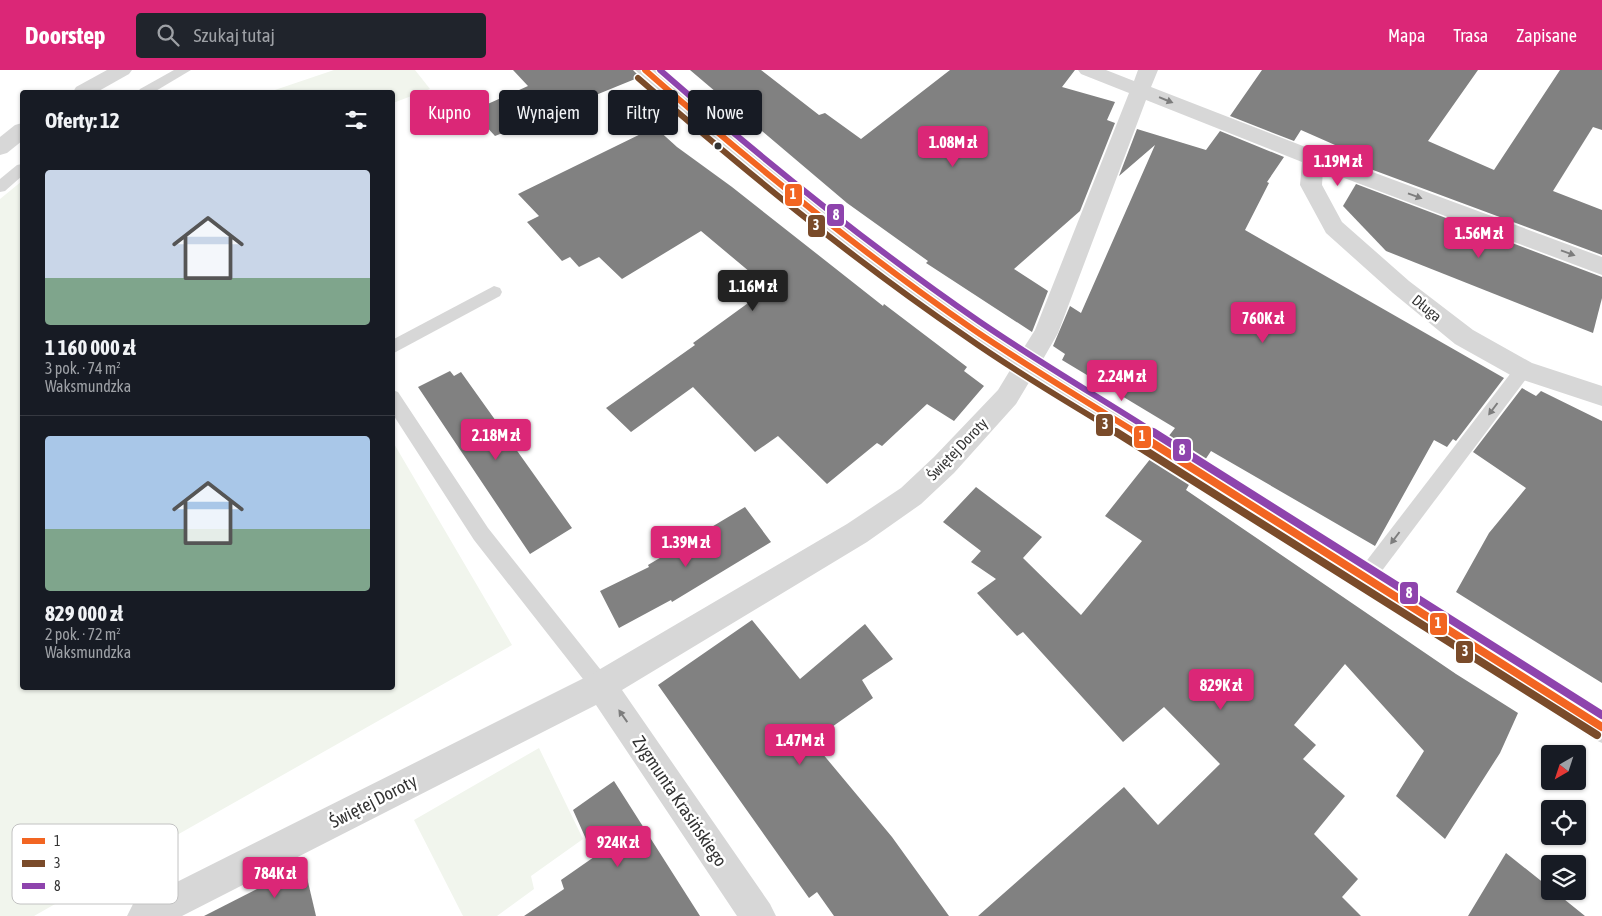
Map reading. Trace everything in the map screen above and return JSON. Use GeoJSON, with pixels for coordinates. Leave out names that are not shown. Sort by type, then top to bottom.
{"type":"FeatureCollection","features":[{"type":"Feature","properties":{"kind":"street"},"geometry":{"type":"LineString","coordinates":[[87,90],[122,70]]}},
{"type":"Feature","properties":{"kind":"street"},"geometry":{"type":"LineString","coordinates":[[645,70],[733,147],[831,226],[916,290],[1026,365],[1602,727]]}},
{"type":"Feature","properties":{"kind":"street"},"geometry":{"type":"LineString","coordinates":[[1088,70],[1144,80],[1313,158],[1602,266]]}},
{"type":"Feature","properties":{"kind":"street","name":"Świętej Doroty"},"geometry":{"type":"LineString","coordinates":[[178,899],[601,686],[857,533],[911,496],[944,465],[1007,397],[1046,333],[1144,80]]}},
{"type":"Feature","properties":{"kind":"street"},"geometry":{"type":"LineString","coordinates":[[0,148],[20,132]]}},
{"type":"Feature","properties":{"kind":"street","name":"Długa"},"geometry":{"type":"LineString","coordinates":[[1313,158],[1311,185],[1334,227],[1401,287],[1464,338],[1522,370],[1602,396]]}},
{"type":"Feature","properties":{"kind":"street","name":"Zygmunta Krasińskiego"},"geometry":{"type":"LineString","coordinates":[[601,686],[758,916]]}},
{"type":"Feature","properties":{"kind":"street","name":"Świętej Doroty"},"geometry":{"type":"LineString","coordinates":[[145,916],[169,904]]}},
{"type":"Feature","properties":{"kind":"lane"},"geometry":{"type":"LineString","coordinates":[[148,90],[184,70]]}},
{"type":"Feature","properties":{"kind":"lane"},"geometry":{"type":"LineString","coordinates":[[0,187],[20,171]]}},
{"type":"Feature","properties":{"kind":"lane"},"geometry":{"type":"LineString","coordinates":[[395,346],[494,292]]}},
{"type":"Feature","properties":{"kind":"lane"},"geometry":{"type":"LineString","coordinates":[[1365,578],[1522,370]]}},
{"type":"Feature","properties":{"kind":"lane"},"geometry":{"type":"LineString","coordinates":[[395,402],[481,534],[601,686]]}},
{"type":"Feature","properties":{"kind":"shaded area"},"geometry":{"type":"Polygon","coordinates":[[[334,70],[415,70],[430,89],[410,90],[410,97],[395,102],[395,90],[275,90],[334,70]]]}},
{"type":"Feature","properties":{"kind":"shaded area"},"geometry":{"type":"Polygon","coordinates":[[[20,183],[20,690],[395,690],[395,445],[512,645],[178,834],[178,824],[12,824],[12,904],[55,904],[34,916],[0,916],[0,199],[20,183]]]}},
{"type":"Feature","properties":{"kind":"shaded area"},"geometry":{"type":"Polygon","coordinates":[[[539,748],[583,839],[531,876],[534,889],[497,916],[463,916],[414,820],[539,748]]]}},
{"type":"Feature","properties":{"kind":"building"},"geometry":{"type":"Polygon","coordinates":[[[513,70],[633,70],[640,77],[598,94],[598,90],[519,90],[528,86],[513,70]]]}},
{"type":"Feature","properties":{"kind":"building"},"geometry":{"type":"Polygon","coordinates":[[[690,70],[761,70],[819,115],[825,113],[861,139],[950,70],[1075,70],[1062,87],[1115,102],[1107,120],[1115,123],[1080,211],[1014,269],[1048,291],[1032,332],[926,263],[928,261],[847,203],[762,131],[762,90],[714,90],[690,70]]]}},
{"type":"Feature","properties":{"kind":"building"},"geometry":{"type":"Polygon","coordinates":[[[1262,70],[1478,70],[1428,141],[1494,170],[1560,70],[1602,70],[1602,130],[1593,127],[1553,191],[1602,210],[1602,255],[1365,167],[1369,160],[1301,130],[1294,141],[1230,116],[1262,70]]]}},
{"type":"Feature","properties":{"kind":"building"},"geometry":{"type":"Polygon","coordinates":[[[499,99],[499,134],[495,136],[489,129],[489,103],[499,99]]]}},
{"type":"Feature","properties":{"kind":"building"},"geometry":{"type":"Polygon","coordinates":[[[1137,129],[1206,150],[1220,131],[1284,157],[1267,182],[1269,183],[1245,230],[1504,378],[1456,441],[1453,439],[1447,447],[1434,440],[1375,546],[1211,451],[1205,460],[1168,437],[1175,428],[1062,360],[1065,354],[1053,346],[1070,306],[1081,313],[1155,145],[1119,176],[1137,129]]]}},
{"type":"Feature","properties":{"kind":"building"},"geometry":{"type":"Polygon","coordinates":[[[639,135],[664,135],[883,306],[884,304],[967,367],[964,371],[984,386],[954,421],[927,404],[882,446],[877,443],[827,484],[778,436],[755,452],[693,387],[631,432],[606,408],[695,345],[693,343],[769,288],[701,231],[622,279],[599,257],[579,267],[570,257],[562,261],[527,222],[539,216],[518,194],[639,135]]]}},
{"type":"Feature","properties":{"kind":"building"},"geometry":{"type":"Polygon","coordinates":[[[1356,184],[1602,277],[1602,298],[1593,333],[1386,251],[1343,206],[1356,184]]]}},
{"type":"Feature","properties":{"kind":"building"},"geometry":{"type":"Polygon","coordinates":[[[450,371],[454,376],[461,372],[572,528],[530,554],[418,387],[450,371]]]}},
{"type":"Feature","properties":{"kind":"building"},"geometry":{"type":"Polygon","coordinates":[[[1522,388],[1536,396],[1541,391],[1602,421],[1602,683],[1456,592],[1489,533],[1526,488],[1473,452],[1522,388]]]}},
{"type":"Feature","properties":{"kind":"building"},"geometry":{"type":"Polygon","coordinates":[[[1151,458],[1190,483],[1186,490],[1456,674],[1518,713],[1500,753],[1445,839],[1396,796],[1424,751],[1345,664],[1294,725],[1316,745],[1303,759],[1345,796],[1314,834],[1358,879],[1342,897],[1361,916],[978,916],[1124,787],[1158,825],[1220,764],[1164,707],[1123,742],[1023,632],[1017,636],[977,593],[996,579],[971,562],[981,551],[943,522],[976,487],[1042,537],[1023,558],[1081,615],[1142,541],[1105,516],[1151,458]]]}},
{"type":"Feature","properties":{"kind":"building"},"geometry":{"type":"Polygon","coordinates":[[[745,507],[771,542],[672,602],[671,600],[619,628],[600,591],[649,567],[648,565],[745,507]]]}},
{"type":"Feature","properties":{"kind":"building"},"geometry":{"type":"Polygon","coordinates":[[[752,620],[800,679],[865,624],[893,659],[862,680],[873,698],[812,741],[892,837],[949,916],[834,916],[817,892],[809,898],[658,685],[752,620]]]}},
{"type":"Feature","properties":{"kind":"building"},"geometry":{"type":"Polygon","coordinates":[[[614,781],[700,916],[524,916],[564,889],[561,880],[594,857],[573,810],[614,781]]]}},
{"type":"Feature","properties":{"kind":"building"},"geometry":{"type":"Polygon","coordinates":[[[1506,853],[1541,881],[1541,900],[1565,900],[1585,916],[1468,916],[1506,853]]]}},
{"type":"Feature","properties":{"kind":"building"},"geometry":{"type":"Polygon","coordinates":[[[304,865],[316,916],[204,916],[304,865]]]}},
{"type":"Feature","properties":{"kind":"transit line","name":"1"},"geometry":{"type":"LineString","coordinates":[[645,70],[806,205],[975,331],[1602,727]]}},
{"type":"Feature","properties":{"kind":"transit line","name":"8"},"geometry":{"type":"LineString","coordinates":[[660,70],[817,201],[981,323],[1602,715]]}},
{"type":"Feature","properties":{"kind":"transit line","name":"3"},"geometry":{"type":"LineString","coordinates":[[638,78],[718,147],[800,213],[969,339],[1597,735]]}}]}
